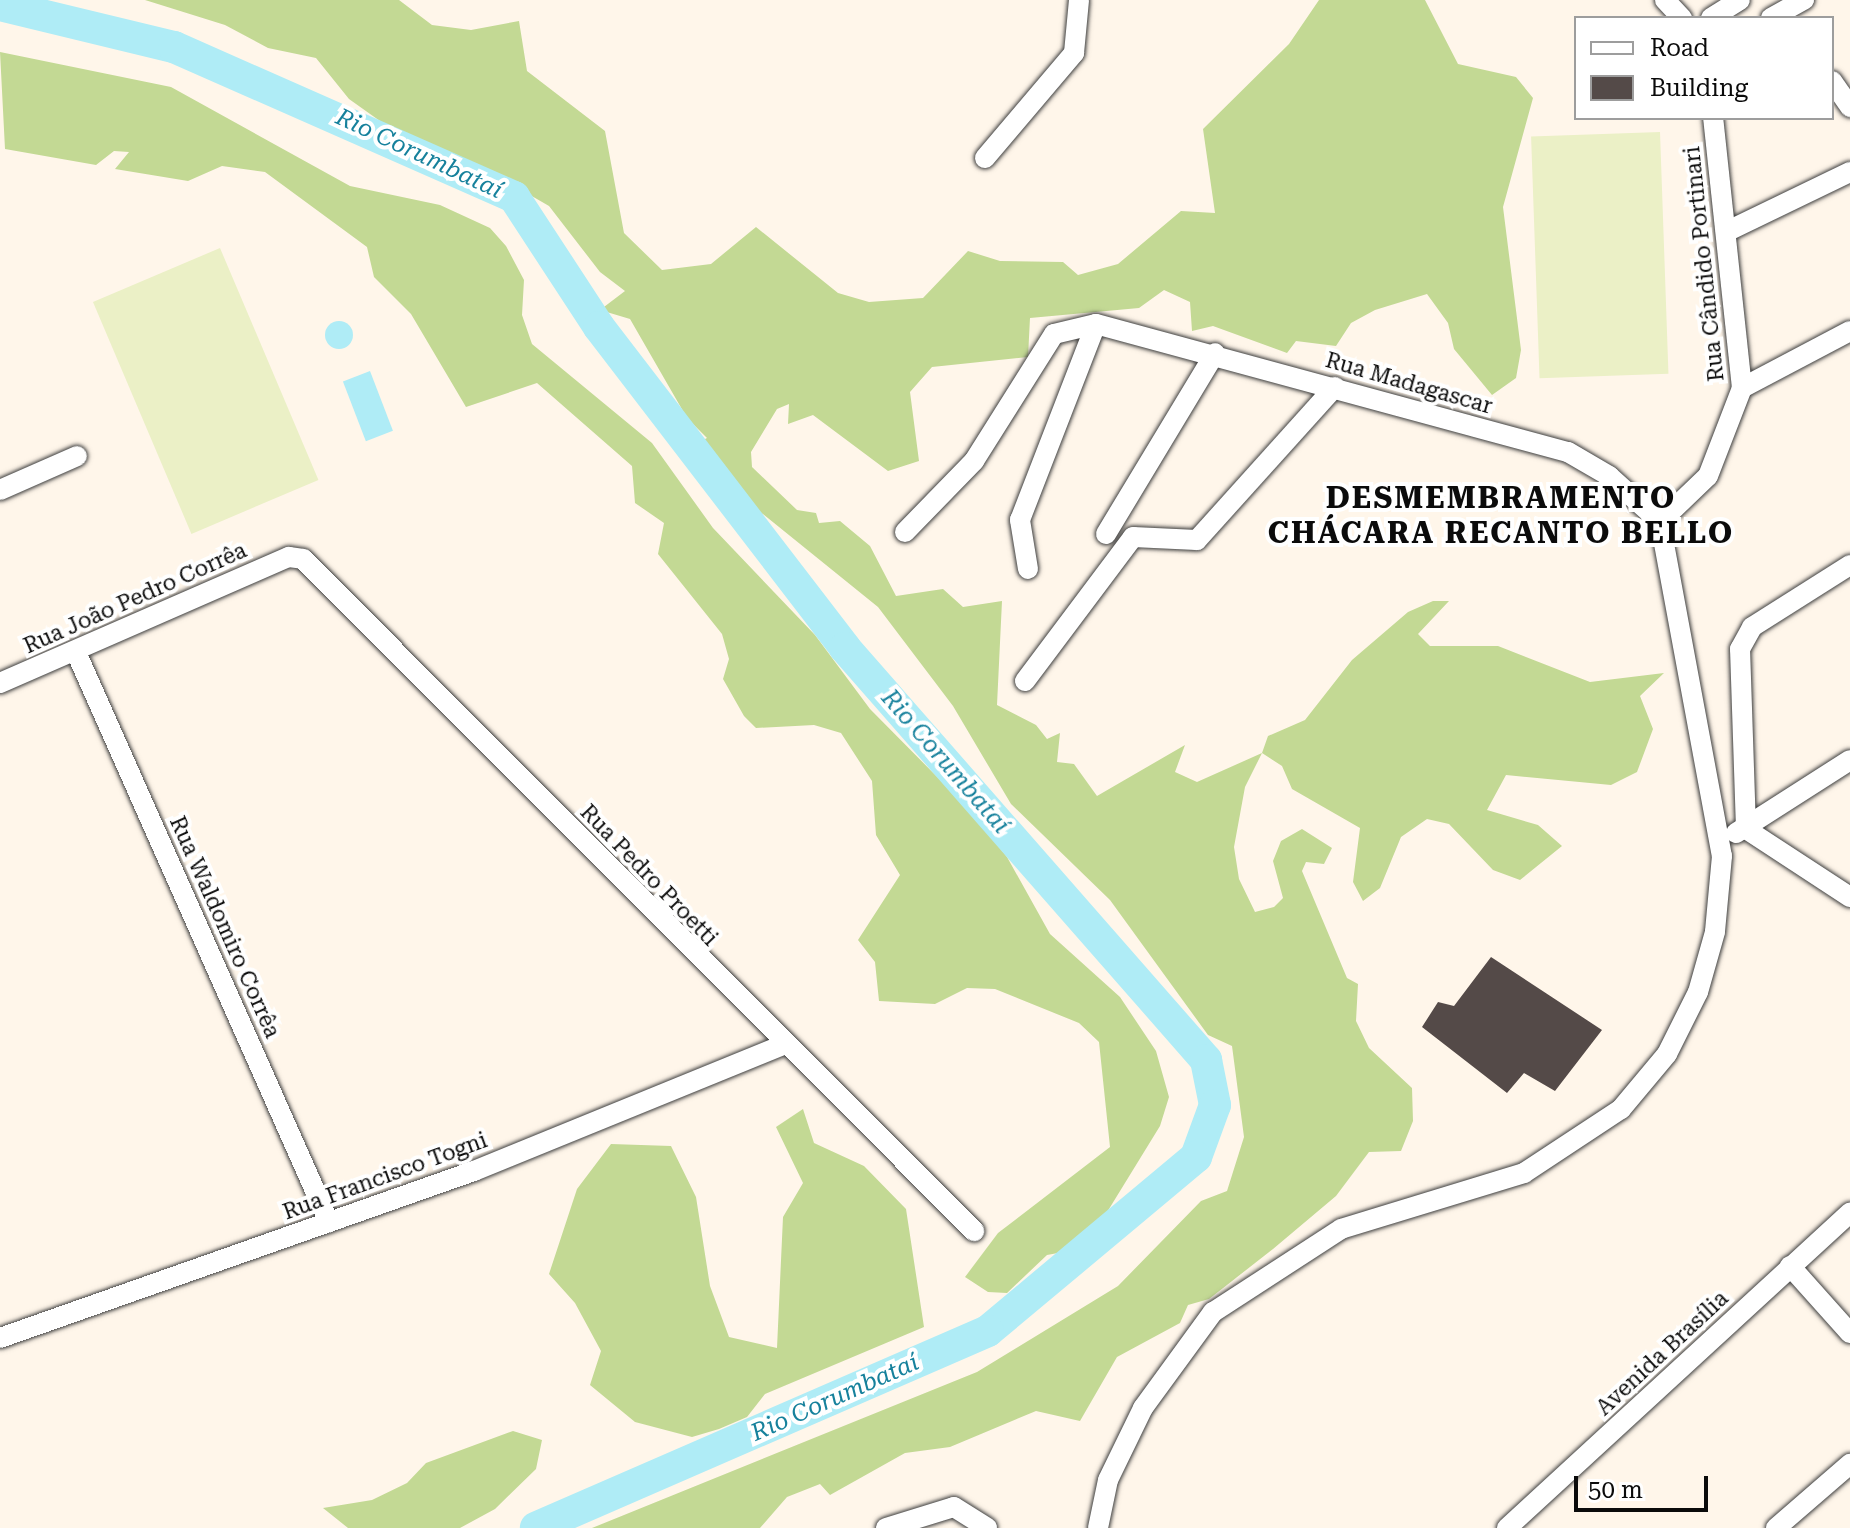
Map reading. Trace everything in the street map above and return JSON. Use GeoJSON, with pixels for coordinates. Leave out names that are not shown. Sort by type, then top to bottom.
{"type":"FeatureCollection","features":[{"type":"Feature","properties":{"kind":"street"},"geometry":{"type":"LineString","coordinates":[[985,158],[1074,53],[1079,0]]}},
{"type":"Feature","properties":{"kind":"street"},"geometry":{"type":"LineString","coordinates":[[1665,0],[1680,16]]}},
{"type":"Feature","properties":{"kind":"street"},"geometry":{"type":"LineString","coordinates":[[1714,16],[1740,0]]}},
{"type":"Feature","properties":{"kind":"street"},"geometry":{"type":"LineString","coordinates":[[1781,11],[1804,0]]}},
{"type":"Feature","properties":{"kind":"street"},"geometry":{"type":"LineString","coordinates":[[1834,84],[1850,107]]}},
{"type":"Feature","properties":{"kind":"street","name":"Rua Cândido Portinari"},"geometry":{"type":"LineString","coordinates":[[1660,522],[1708,476],[1742,388],[1713,120]]}},
{"type":"Feature","properties":{"kind":"street"},"geometry":{"type":"LineString","coordinates":[[1726,232],[1850,172]]}},
{"type":"Feature","properties":{"kind":"street"},"geometry":{"type":"LineString","coordinates":[[1028,569],[1020,520],[1096,324]]}},
{"type":"Feature","properties":{"kind":"street","name":"Rua Madagascar"},"geometry":{"type":"LineString","coordinates":[[905,532],[974,461],[1054,334],[1096,324],[1215,353],[1568,452],[1609,476],[1660,522]]}},
{"type":"Feature","properties":{"kind":"street"},"geometry":{"type":"LineString","coordinates":[[1742,388],[1850,331]]}},
{"type":"Feature","properties":{"kind":"street"},"geometry":{"type":"LineString","coordinates":[[1106,534],[1215,353]]}},
{"type":"Feature","properties":{"kind":"street"},"geometry":{"type":"LineString","coordinates":[[1025,681],[1133,537],[1197,540],[1335,387]]}},
{"type":"Feature","properties":{"kind":"street"},"geometry":{"type":"LineString","coordinates":[[0,490],[77,456]]}},
{"type":"Feature","properties":{"kind":"street"},"geometry":{"type":"LineString","coordinates":[[1098,1528],[1108,1480],[1143,1408],[1213,1312],[1244,1286],[1341,1229],[1524,1173],[1644,1086],[1698,992],[1715,932],[1719,840],[1660,522]]}},
{"type":"Feature","properties":{"kind":"street","name":"Rua João Pedro Corrêa"},"geometry":{"type":"LineString","coordinates":[[0,683],[289,557]]}},
{"type":"Feature","properties":{"kind":"street","name":"Rua Pedro Proetti"},"geometry":{"type":"LineString","coordinates":[[289,557],[315,566],[782,1045],[974,1231]]}},
{"type":"Feature","properties":{"kind":"street"},"geometry":{"type":"LineString","coordinates":[[1746,829],[1739,661],[1752,627],[1850,565]]}},
{"type":"Feature","properties":{"kind":"street","name":"Rua Waldomiro Corrêa"},"geometry":{"type":"LineString","coordinates":[[76,652],[329,1222]]}},
{"type":"Feature","properties":{"kind":"street"},"geometry":{"type":"LineString","coordinates":[[1719,840],[1746,829],[1850,760]]}},
{"type":"Feature","properties":{"kind":"street"},"geometry":{"type":"LineString","coordinates":[[1746,829],[1850,897]]}},
{"type":"Feature","properties":{"kind":"street","name":"Rua Francisco Togni"},"geometry":{"type":"LineString","coordinates":[[0,1338],[329,1222],[782,1045]]}},
{"type":"Feature","properties":{"kind":"street","name":"Avenida Brasília"},"geometry":{"type":"LineString","coordinates":[[1507,1528],[1850,1213]]}},
{"type":"Feature","properties":{"kind":"street"},"geometry":{"type":"LineString","coordinates":[[1790,1266],[1850,1333]]}},
{"type":"Feature","properties":{"kind":"street"},"geometry":{"type":"LineString","coordinates":[[1776,1528],[1850,1464]]}},
{"type":"Feature","properties":{"kind":"street"},"geometry":{"type":"LineString","coordinates":[[886,1528],[954,1507],[987,1528]]}},
{"type":"Feature","properties":{"kind":"street"},"geometry":{"type":"LineString","coordinates":[[946,1528],[954,1507]]}},
{"type":"Feature","properties":{"kind":"green space"},"geometry":{"type":"Polygon","coordinates":[[[145,0],[399,0],[432,25],[471,30],[519,21],[527,71],[605,131],[624,233],[662,270],[711,264],[756,227],[838,293],[869,302],[923,298],[968,251],[1000,261],[1063,262],[1078,275],[1118,264],[1181,211],[1215,213],[1203,129],[1289,44],[1319,0],[1425,0],[1458,64],[1516,77],[1533,98],[1503,207],[1521,350],[1516,378],[1492,395],[1454,349],[1448,323],[1427,294],[1375,310],[1351,323],[1336,346],[1296,341],[1287,353],[1213,326],[1192,331],[1190,302],[1164,290],[1139,308],[1030,318],[1028,357],[932,367],[910,392],[919,461],[888,471],[813,415],[788,424],[789,404],[777,409],[751,452],[752,467],[797,510],[816,513],[819,523],[840,521],[870,546],[896,596],[943,589],[963,607],[1002,601],[997,705],[1036,725],[1047,739],[1060,733],[1057,762],[1074,764],[1097,796],[1185,745],[1175,772],[1197,782],[1262,753],[1245,787],[1234,847],[1239,879],[1255,912],[1274,907],[1283,898],[1273,861],[1281,841],[1302,829],[1332,848],[1324,864],[1306,862],[1302,871],[1347,978],[1358,984],[1356,1021],[1369,1048],[1412,1088],[1413,1121],[1401,1151],[1369,1152],[1336,1196],[1273,1249],[1209,1299],[1188,1305],[1180,1323],[1117,1357],[1080,1421],[1036,1411],[950,1447],[905,1453],[830,1495],[820,1484],[787,1497],[760,1528],[592,1528],[977,1372],[1118,1286],[1201,1201],[1227,1191],[1244,1137],[1232,1046],[1208,1035],[1110,900],[1011,804],[953,706],[878,607],[743,498],[697,443],[707,438],[687,418],[630,319],[600,310],[625,291],[600,272],[549,206],[485,169],[394,131],[349,99],[316,58],[268,48],[225,25],[145,0]]]}},
{"type":"Feature","properties":{"kind":"green space"},"geometry":{"type":"Polygon","coordinates":[[[0,52],[171,87],[350,186],[440,205],[490,228],[506,246],[524,280],[522,315],[532,344],[652,443],[713,528],[815,635],[870,709],[965,805],[1007,857],[1050,934],[1120,997],[1156,1051],[1169,1097],[1160,1126],[1085,1248],[1047,1255],[1007,1293],[988,1292],[965,1277],[998,1233],[1110,1147],[1099,1042],[1079,1023],[995,989],[967,988],[935,1004],[879,1001],[875,962],[858,940],[900,875],[876,835],[872,781],[841,733],[814,725],[756,728],[744,716],[723,679],[729,659],[722,634],[658,554],[664,523],[635,503],[632,466],[537,383],[466,407],[411,314],[374,277],[367,247],[265,172],[222,166],[188,181],[115,169],[129,152],[114,151],[96,165],[5,149],[0,52]]]}},
{"type":"Feature","properties":{"kind":"green space"},"geometry":{"type":"Polygon","coordinates":[[[1660,132],[1668,374],[1540,378],[1531,137],[1660,132]]]}},
{"type":"Feature","properties":{"kind":"green space"},"geometry":{"type":"Polygon","coordinates":[[[220,248],[318,480],[191,534],[93,302],[220,248]]]}},
{"type":"Feature","properties":{"kind":"green space"},"geometry":{"type":"Polygon","coordinates":[[[1433,601],[1449,601],[1418,634],[1430,646],[1498,646],[1590,682],[1664,673],[1640,696],[1653,729],[1637,772],[1611,785],[1506,775],[1487,810],[1538,825],[1562,846],[1520,880],[1493,870],[1449,824],[1427,819],[1401,837],[1380,888],[1363,901],[1353,882],[1360,828],[1292,789],[1282,766],[1262,753],[1268,736],[1305,720],[1352,660],[1408,612],[1433,601]]]}},
{"type":"Feature","properties":{"kind":"green space"},"geometry":{"type":"Polygon","coordinates":[[[803,1109],[814,1143],[864,1166],[906,1209],[924,1327],[765,1394],[747,1417],[719,1429],[692,1437],[635,1422],[590,1385],[601,1351],[575,1303],[549,1274],[577,1189],[611,1144],[671,1146],[696,1197],[710,1286],[729,1337],[777,1348],[783,1217],[803,1183],[776,1127],[803,1109]]]}},
{"type":"Feature","properties":{"kind":"green space"},"geometry":{"type":"Polygon","coordinates":[[[513,1431],[542,1440],[536,1469],[495,1509],[460,1528],[348,1528],[323,1508],[372,1500],[407,1483],[426,1463],[513,1431]]]}},
{"type":"Feature","properties":{"kind":"water"},"geometry":{"type":"Polygon","coordinates":[[[339,321],[349,325],[353,335],[349,345],[339,349],[329,345],[325,335],[329,325],[339,321]]]}},
{"type":"Feature","properties":{"kind":"water"},"geometry":{"type":"Polygon","coordinates":[[[370,371],[393,431],[366,441],[343,381],[370,371]]]}},
{"type":"Feature","properties":{"kind":"building"},"geometry":{"type":"Polygon","coordinates":[[[1491,957],[1602,1030],[1555,1091],[1524,1073],[1507,1093],[1422,1027],[1438,1002],[1454,1006],[1491,957]]]}},
{"type":"Feature","properties":{"kind":"waterway","name":"Rio Corumbataí"},"geometry":{"type":"LineString","coordinates":[[0,5],[174,47],[514,197],[599,327],[845,648],[1206,1060],[1215,1105],[1196,1157],[988,1331],[536,1528]]}},
{"type":"Feature","properties":{"kind":"district","name":"DESMEMBRAMENTO CHÁCARA RECANTO BELLO"},"geometry":{"type":"Point","coordinates":[1501,515]}}]}
